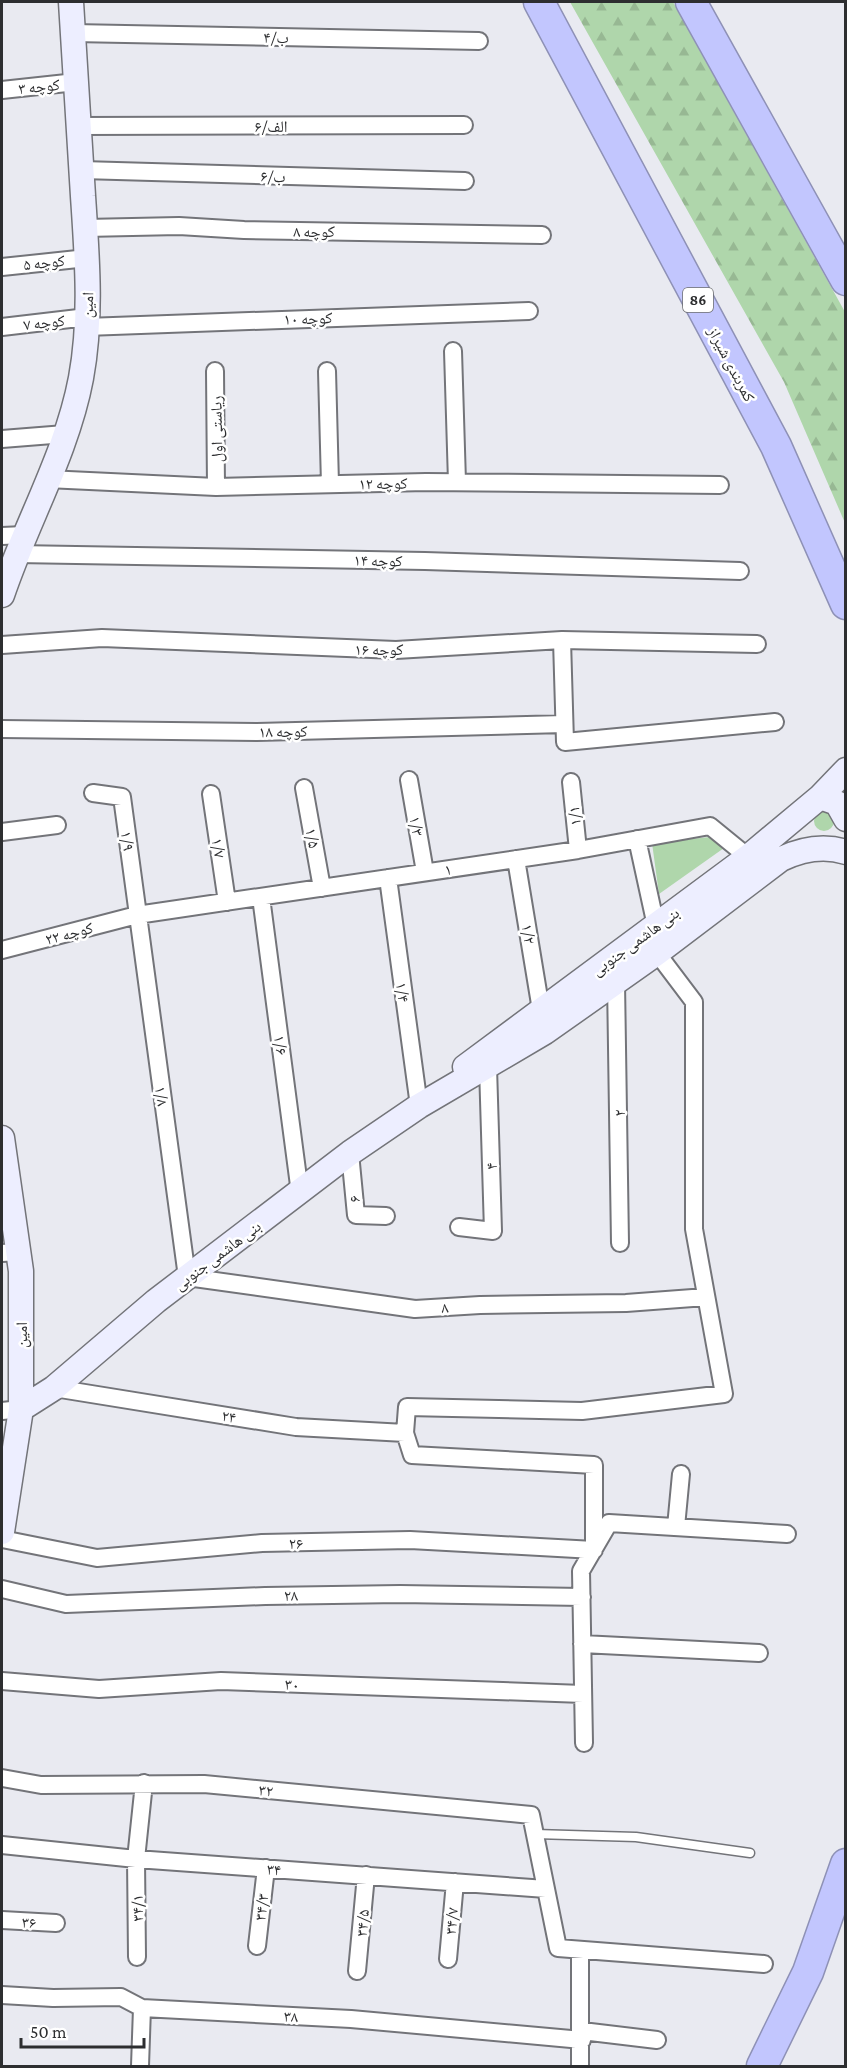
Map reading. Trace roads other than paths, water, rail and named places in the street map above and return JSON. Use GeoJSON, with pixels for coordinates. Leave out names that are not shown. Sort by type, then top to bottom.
{"type":"FeatureCollection","features":[{"type":"Feature","properties":{"kind":"highway","name":"کمربندی شیراز"},"geometry":{"type":"LineString","coordinates":[[539,2],[776,446],[846,604]]}},
{"type":"Feature","properties":{"kind":"highway"},"geometry":{"type":"LineString","coordinates":[[691,2],[846,280]]}},
{"type":"Feature","properties":{"kind":"highway"},"geometry":{"type":"LineString","coordinates":[[762,2067],[808,1972],[846,1864]]}},
{"type":"Feature","properties":{"kind":"street","name":"امین"},"geometry":{"type":"LineString","coordinates":[[2,595],[14,542],[47,479],[65,434],[81,378],[87,322],[87,258],[71,2]]}},
{"type":"Feature","properties":{"kind":"street","name":"۴/ب"},"geometry":{"type":"LineString","coordinates":[[73,33],[479,41]]}},
{"type":"Feature","properties":{"kind":"street","name":"کوچه ۳"},"geometry":{"type":"LineString","coordinates":[[2,90],[76,82]]}},
{"type":"Feature","properties":{"kind":"street","name":"۶/الف"},"geometry":{"type":"LineString","coordinates":[[79,126],[464,125]]}},
{"type":"Feature","properties":{"kind":"street","name":"ب/۶"},"geometry":{"type":"LineString","coordinates":[[82,170],[465,181]]}},
{"type":"Feature","properties":{"kind":"street","name":"کوچه ۸"},"geometry":{"type":"LineString","coordinates":[[86,228],[179,226],[244,230],[542,236]]}},
{"type":"Feature","properties":{"kind":"street","name":"کوچه ۵"},"geometry":{"type":"LineString","coordinates":[[2,267],[87,258]]}},
{"type":"Feature","properties":{"kind":"street","name":"کوچه ۱۰"},"geometry":{"type":"LineString","coordinates":[[87,322],[529,311]]}},
{"type":"Feature","properties":{"kind":"street","name":"کوچه ۷"},"geometry":{"type":"LineString","coordinates":[[2,327],[87,322]]}},
{"type":"Feature","properties":{"kind":"street"},"geometry":{"type":"LineString","coordinates":[[453,351],[457,482]]}},
{"type":"Feature","properties":{"kind":"street","name":"ریاستی اول"},"geometry":{"type":"LineString","coordinates":[[215,371],[216,487]]}},
{"type":"Feature","properties":{"kind":"street"},"geometry":{"type":"LineString","coordinates":[[327,371],[330,484]]}},
{"type":"Feature","properties":{"kind":"street"},"geometry":{"type":"LineString","coordinates":[[2,439],[65,434]]}},
{"type":"Feature","properties":{"kind":"street","name":"کوچه ۱۲"},"geometry":{"type":"LineString","coordinates":[[47,479],[216,487],[457,482],[720,485]]}},
{"type":"Feature","properties":{"kind":"street","name":"کوچه ۱۴"},"geometry":{"type":"LineString","coordinates":[[14,542],[390,561],[740,571]]}},
{"type":"Feature","properties":{"kind":"street","name":"کوچه ۱۶"},"geometry":{"type":"LineString","coordinates":[[2,645],[102,638],[396,650],[562,640],[757,644]]}},
{"type":"Feature","properties":{"kind":"street"},"geometry":{"type":"LineString","coordinates":[[562,640],[565,742],[775,722]]}},
{"type":"Feature","properties":{"kind":"street","name":"کوچه ۱۸"},"geometry":{"type":"LineString","coordinates":[[2,729],[257,732],[564,724]]}},
{"type":"Feature","properties":{"kind":"street","name":"بنی هاشمی جنوبی"},"geometry":{"type":"LineString","coordinates":[[419,1106],[480,1053],[748,857],[820,797],[846,770]]}},
{"type":"Feature","properties":{"kind":"street","name":"۱/۳"},"geometry":{"type":"LineString","coordinates":[[410,780],[425,872]]}},
{"type":"Feature","properties":{"kind":"street","name":"۱/۱"},"geometry":{"type":"LineString","coordinates":[[571,782],[578,850]]}},
{"type":"Feature","properties":{"kind":"street","name":"۱/۵"},"geometry":{"type":"LineString","coordinates":[[304,788],[322,888]]}},
{"type":"Feature","properties":{"kind":"street","name":"۱/۹"},"geometry":{"type":"LineString","coordinates":[[93,793],[122,797],[137,915]]}},
{"type":"Feature","properties":{"kind":"street","name":"۱/۷"},"geometry":{"type":"LineString","coordinates":[[211,794],[227,902]]}},
{"type":"Feature","properties":{"kind":"street"},"geometry":{"type":"LineString","coordinates":[[820,797],[837,803],[846,819]]}},
{"type":"Feature","properties":{"kind":"street"},"geometry":{"type":"LineString","coordinates":[[2,832],[57,825]]}},
{"type":"Feature","properties":{"kind":"street","name":"۱"},"geometry":{"type":"LineString","coordinates":[[137,915],[578,850],[710,826],[748,857]]}},
{"type":"Feature","properties":{"kind":"street"},"geometry":{"type":"LineString","coordinates":[[638,839],[656,926]]}},
{"type":"Feature","properties":{"kind":"street","name":"بنی هاشمی جنوبی"},"geometry":{"type":"LineString","coordinates":[[11,1410],[54,1388],[187,1277],[350,1154],[419,1106],[488,1067],[616,982],[782,859],[793,853],[841,843]]}},
{"type":"Feature","properties":{"kind":"street","name":"۱/۲"},"geometry":{"type":"LineString","coordinates":[[516,859],[541,1010]]}},
{"type":"Feature","properties":{"kind":"street","name":"۱/۴"},"geometry":{"type":"LineString","coordinates":[[388,878],[419,1106]]}},
{"type":"Feature","properties":{"kind":"street","name":"۱/۶"},"geometry":{"type":"LineString","coordinates":[[261,897],[300,1193]]}},
{"type":"Feature","properties":{"kind":"street","name":"کوچه ۲۲"},"geometry":{"type":"LineString","coordinates":[[2,950],[137,915]]}},
{"type":"Feature","properties":{"kind":"street","name":"۱/۸"},"geometry":{"type":"LineString","coordinates":[[137,915],[187,1277]]}},
{"type":"Feature","properties":{"kind":"street"},"geometry":{"type":"LineString","coordinates":[[594,1550],[594,1465],[412,1455],[405,1433],[407,1407],[582,1411],[724,1394],[694,1228],[694,1002],[657,953]]}},
{"type":"Feature","properties":{"kind":"street","name":"۲"},"geometry":{"type":"LineString","coordinates":[[616,982],[620,1243]]}},
{"type":"Feature","properties":{"kind":"street","name":"۴"},"geometry":{"type":"LineString","coordinates":[[459,1227],[493,1231],[488,1067]]}},
{"type":"Feature","properties":{"kind":"street","name":"امین"},"geometry":{"type":"LineString","coordinates":[[2,1138],[10,1252],[21,1271],[2,1532]]}},
{"type":"Feature","properties":{"kind":"street","name":"۶"},"geometry":{"type":"LineString","coordinates":[[350,1154],[356,1215],[386,1216]]}},
{"type":"Feature","properties":{"kind":"street","name":"۸"},"geometry":{"type":"LineString","coordinates":[[187,1277],[415,1309],[480,1305],[626,1303],[706,1298]]}},
{"type":"Feature","properties":{"kind":"street","name":"۲۴"},"geometry":{"type":"LineString","coordinates":[[54,1388],[296,1427],[405,1433]]}},
{"type":"Feature","properties":{"kind":"street"},"geometry":{"type":"LineString","coordinates":[[676,1527],[681,1473]]}},
{"type":"Feature","properties":{"kind":"street"},"geometry":{"type":"LineString","coordinates":[[584,1743],[581,1571],[609,1523],[787,1534]]}},
{"type":"Feature","properties":{"kind":"street","name":"۲۶"},"geometry":{"type":"LineString","coordinates":[[2,1532],[97,1558],[262,1543],[410,1540],[594,1550]]}},
{"type":"Feature","properties":{"kind":"street","name":"۲۸"},"geometry":{"type":"LineString","coordinates":[[2,1589],[66,1604],[265,1596],[400,1594],[582,1597]]}},
{"type":"Feature","properties":{"kind":"street"},"geometry":{"type":"LineString","coordinates":[[582,1644],[759,1653]]}},
{"type":"Feature","properties":{"kind":"street","name":"۳۰"},"geometry":{"type":"LineString","coordinates":[[2,1681],[99,1689],[221,1681],[583,1694]]}},
{"type":"Feature","properties":{"kind":"street","name":"۳۲"},"geometry":{"type":"LineString","coordinates":[[2,1778],[41,1785],[204,1784],[531,1815],[535,1834]]}},
{"type":"Feature","properties":{"kind":"street","name":"۳۴/۱"},"geometry":{"type":"LineString","coordinates":[[137,1957],[136,1859],[144,1784]]}},
{"type":"Feature","properties":{"kind":"street"},"geometry":{"type":"LineString","coordinates":[[535,1834],[558,1948],[764,1964]]}},
{"type":"Feature","properties":{"kind":"street","name":"۳۴"},"geometry":{"type":"LineString","coordinates":[[2,1845],[136,1859],[546,1889]]}},
{"type":"Feature","properties":{"kind":"street","name":"۳۴/۳"},"geometry":{"type":"LineString","coordinates":[[256,1946],[266,1868]]}},
{"type":"Feature","properties":{"kind":"street","name":"۳۴/۵"},"geometry":{"type":"LineString","coordinates":[[357,1971],[366,1875]]}},
{"type":"Feature","properties":{"kind":"street","name":"۳۴/۷"},"geometry":{"type":"LineString","coordinates":[[448,1959],[454,1882]]}},
{"type":"Feature","properties":{"kind":"street","name":"۳۶"},"geometry":{"type":"LineString","coordinates":[[2,1920],[56,1923]]}},
{"type":"Feature","properties":{"kind":"street"},"geometry":{"type":"LineString","coordinates":[[580,1950],[582,2036],[580,2067]]}},
{"type":"Feature","properties":{"kind":"street","name":"۳۸"},"geometry":{"type":"LineString","coordinates":[[2,1995],[53,1998],[121,1997],[142,2008],[351,2019],[657,2040]]}},
{"type":"Feature","properties":{"kind":"street"},"geometry":{"type":"LineString","coordinates":[[140,2067],[142,2008]]}},
{"type":"Feature","properties":{"kind":"lane"},"geometry":{"type":"LineString","coordinates":[[535,1834],[636,1837],[750,1853]]}}]}
